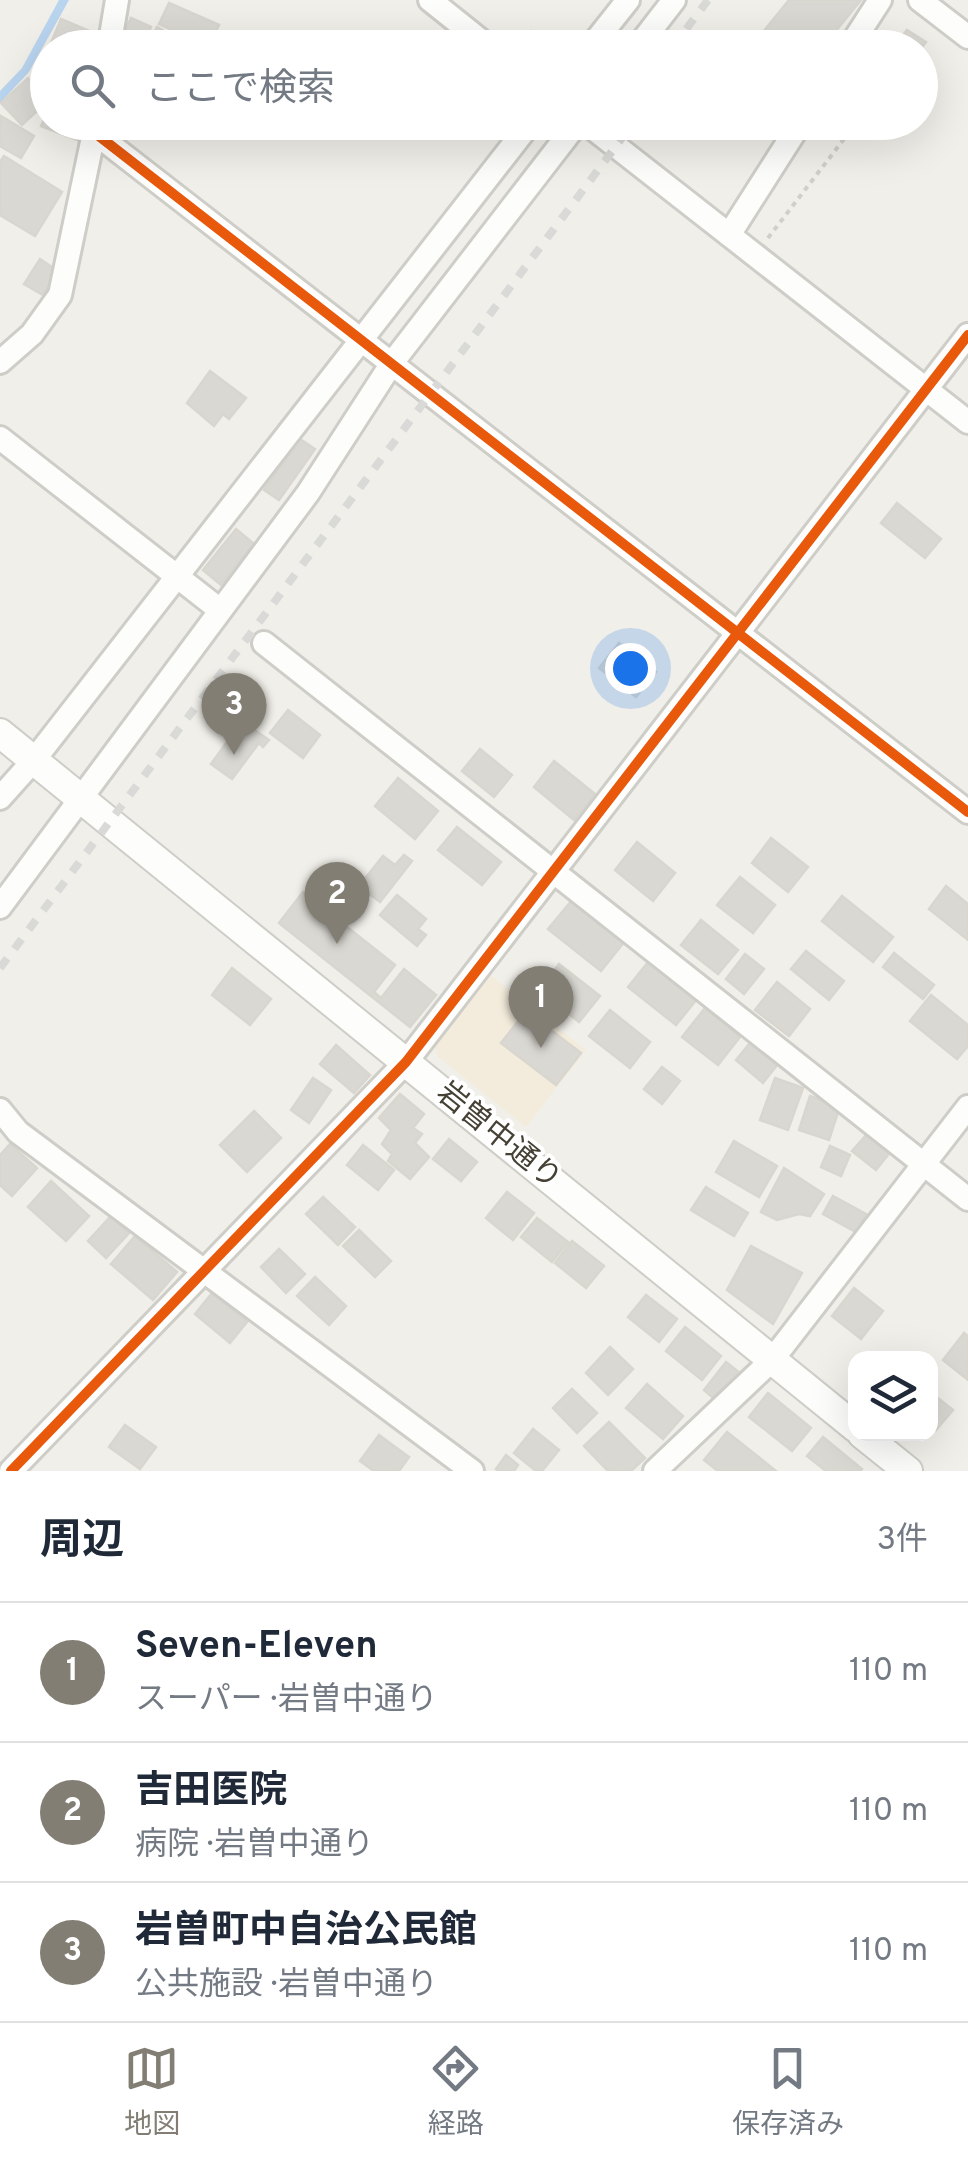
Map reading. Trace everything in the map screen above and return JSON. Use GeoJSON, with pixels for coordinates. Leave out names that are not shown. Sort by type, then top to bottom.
{"type":"FeatureCollection","features":[{"type":"Feature","properties":{"kind":"street"},"geometry":{"type":"LineString","coordinates":[[112,30],[117,0]]}},
{"type":"Feature","properties":{"kind":"street"},"geometry":{"type":"LineString","coordinates":[[430,0],[468,30]]}},
{"type":"Feature","properties":{"kind":"street"},"geometry":{"type":"LineString","coordinates":[[604,30],[628,0]]}},
{"type":"Feature","properties":{"kind":"street"},"geometry":{"type":"LineString","coordinates":[[651,30],[674,0]]}},
{"type":"Feature","properties":{"kind":"street"},"geometry":{"type":"LineString","coordinates":[[861,30],[880,0]]}},
{"type":"Feature","properties":{"kind":"street"},"geometry":{"type":"LineString","coordinates":[[920,0],[968,37]]}},
{"type":"Feature","properties":{"kind":"street"},"geometry":{"type":"LineString","coordinates":[[0,362],[32,334],[60,295],[93,140]]}},
{"type":"Feature","properties":{"kind":"street"},"geometry":{"type":"LineString","coordinates":[[111,140],[968,812]]}},
{"type":"Feature","properties":{"kind":"street"},"geometry":{"type":"LineString","coordinates":[[0,798],[34,760],[516,140]]}},
{"type":"Feature","properties":{"kind":"street"},"geometry":{"type":"LineString","coordinates":[[0,907],[308,492],[392,362],[568,140]]}},
{"type":"Feature","properties":{"kind":"street"},"geometry":{"type":"LineString","coordinates":[[605,140],[968,422]]}},
{"type":"Feature","properties":{"kind":"street"},"geometry":{"type":"LineString","coordinates":[[728,235],[789,140]]}},
{"type":"Feature","properties":{"kind":"street"},"geometry":{"type":"LineString","coordinates":[[0,1463],[9,1471],[406,1062],[968,335]]}},
{"type":"Feature","properties":{"kind":"street"},"geometry":{"type":"LineString","coordinates":[[0,438],[220,610]]}},
{"type":"Feature","properties":{"kind":"street"},"geometry":{"type":"LineString","coordinates":[[264,643],[968,1199]]}},
{"type":"Feature","properties":{"kind":"street","name":"岩曽中通り"},"geometry":{"type":"LineString","coordinates":[[0,732],[848,1422]]}},
{"type":"Feature","properties":{"kind":"street"},"geometry":{"type":"LineString","coordinates":[[654,1471],[772,1360],[968,1107]]}},
{"type":"Feature","properties":{"kind":"street"},"geometry":{"type":"LineString","coordinates":[[0,1110],[18,1132],[472,1471]]}},
{"type":"Feature","properties":{"kind":"street"},"geometry":{"type":"LineString","coordinates":[[871,1441],[908,1471]]}},
{"type":"Feature","properties":{"kind":"path"},"geometry":{"type":"LineString","coordinates":[[755,255],[843,140]]}},
{"type":"Feature","properties":{"kind":"shaded area"},"geometry":{"type":"Polygon","coordinates":[[[489,974],[586,1050],[526,1127],[437,1056],[434,1044],[489,974]]]}},
{"type":"Feature","properties":{"kind":"water"},"geometry":{"type":"Polygon","coordinates":[[[59,0],[69,0],[52,30],[43,30],[59,0]]]}},
{"type":"Feature","properties":{"kind":"water"},"geometry":{"type":"Polygon","coordinates":[[[30,53],[29,72],[0,103],[0,91],[30,53]]]}},
{"type":"Feature","properties":{"kind":"building"},"geometry":{"type":"Polygon","coordinates":[[[789,0],[861,0],[837,30],[765,30],[789,0]]]}},
{"type":"Feature","properties":{"kind":"building"},"geometry":{"type":"Polygon","coordinates":[[[169,3],[219,25],[217,30],[173,30],[159,24],[169,3]]]}},
{"type":"Feature","properties":{"kind":"building"},"geometry":{"type":"Polygon","coordinates":[[[131,18],[151,27],[150,30],[125,30],[131,18]]]}},
{"type":"Feature","properties":{"kind":"building"},"geometry":{"type":"Polygon","coordinates":[[[61,19],[87,30],[56,30],[61,19]]]}},
{"type":"Feature","properties":{"kind":"building"},"geometry":{"type":"Polygon","coordinates":[[[28,78],[30,80],[30,118],[22,125],[1,103],[28,78]]]}},
{"type":"Feature","properties":{"kind":"building"},"geometry":{"type":"Polygon","coordinates":[[[1,116],[30,134],[32,140],[21,158],[0,146],[1,116]]]}},
{"type":"Feature","properties":{"kind":"building"},"geometry":{"type":"Polygon","coordinates":[[[4,156],[62,192],[35,236],[0,215],[0,162],[4,156]]]}},
{"type":"Feature","properties":{"kind":"building"},"geometry":{"type":"Polygon","coordinates":[[[40,259],[58,271],[43,295],[24,284],[40,259]]]}},
{"type":"Feature","properties":{"kind":"building"},"geometry":{"type":"Polygon","coordinates":[[[210,371],[246,398],[229,419],[223,414],[214,426],[187,403],[210,371]]]}},
{"type":"Feature","properties":{"kind":"building"},"geometry":{"type":"Polygon","coordinates":[[[300,439],[315,449],[279,500],[264,490],[300,439]]]}},
{"type":"Feature","properties":{"kind":"building"},"geometry":{"type":"Polygon","coordinates":[[[897,503],[941,539],[925,558],[881,523],[897,503]]]}},
{"type":"Feature","properties":{"kind":"building"},"geometry":{"type":"Polygon","coordinates":[[[236,529],[254,544],[221,585],[203,570],[236,529]]]}},
{"type":"Feature","properties":{"kind":"building"},"geometry":{"type":"Polygon","coordinates":[[[619,643],[656,672],[636,697],[599,668],[619,643]]]}},
{"type":"Feature","properties":{"kind":"building"},"geometry":{"type":"Polygon","coordinates":[[[288,710],[320,735],[303,758],[270,733],[288,710]]]}},
{"type":"Feature","properties":{"kind":"building"},"geometry":{"type":"Polygon","coordinates":[[[237,728],[248,736],[253,729],[269,740],[263,747],[259,743],[232,779],[211,764],[237,728]]]}},
{"type":"Feature","properties":{"kind":"building"},"geometry":{"type":"Polygon","coordinates":[[[480,749],[512,775],[494,797],[462,771],[480,749]]]}},
{"type":"Feature","properties":{"kind":"building"},"geometry":{"type":"Polygon","coordinates":[[[554,761],[595,794],[574,820],[534,787],[554,761]]]}},
{"type":"Feature","properties":{"kind":"building"},"geometry":{"type":"Polygon","coordinates":[[[398,778],[438,811],[415,839],[375,806],[398,778]]]}},
{"type":"Feature","properties":{"kind":"building"},"geometry":{"type":"Polygon","coordinates":[[[457,827],[501,862],[482,885],[438,850],[457,827]]]}},
{"type":"Feature","properties":{"kind":"building"},"geometry":{"type":"Polygon","coordinates":[[[771,838],[808,867],[788,892],[752,863],[771,838]]]}},
{"type":"Feature","properties":{"kind":"building"},"geometry":{"type":"Polygon","coordinates":[[[637,842],[675,873],[653,901],[615,870],[637,842]]]}},
{"type":"Feature","properties":{"kind":"building"},"geometry":{"type":"Polygon","coordinates":[[[404,855],[412,861],[380,902],[359,886],[383,856],[395,865],[404,855]]]}},
{"type":"Feature","properties":{"kind":"building"},"geometry":{"type":"Polygon","coordinates":[[[740,877],[775,905],[753,933],[717,905],[740,877]]]}},
{"type":"Feature","properties":{"kind":"building"},"geometry":{"type":"Polygon","coordinates":[[[946,886],[968,904],[968,940],[929,909],[946,886]]]}},
{"type":"Feature","properties":{"kind":"building"},"geometry":{"type":"Polygon","coordinates":[[[303,892],[395,965],[374,992],[381,998],[404,969],[436,995],[410,1027],[279,923],[303,892]]]}},
{"type":"Feature","properties":{"kind":"building"},"geometry":{"type":"Polygon","coordinates":[[[397,895],[426,919],[418,929],[426,935],[417,946],[380,915],[397,895]]]}},
{"type":"Feature","properties":{"kind":"building"},"geometry":{"type":"Polygon","coordinates":[[[842,896],[893,937],[873,962],[822,921],[842,896]]]}},
{"type":"Feature","properties":{"kind":"building"},"geometry":{"type":"Polygon","coordinates":[[[573,899],[625,941],[601,971],[548,929],[573,899]]]}},
{"type":"Feature","properties":{"kind":"building"},"geometry":{"type":"Polygon","coordinates":[[[701,920],[738,950],[718,974],[681,945],[701,920]]]}},
{"type":"Feature","properties":{"kind":"building"},"geometry":{"type":"Polygon","coordinates":[[[806,951],[844,981],[829,1000],[791,969],[806,951]]]}},
{"type":"Feature","properties":{"kind":"building"},"geometry":{"type":"Polygon","coordinates":[[[894,953],[934,985],[923,999],[883,967],[894,953]]]}},
{"type":"Feature","properties":{"kind":"building"},"geometry":{"type":"Polygon","coordinates":[[[745,954],[764,969],[744,994],[726,979],[745,954]]]}},
{"type":"Feature","properties":{"kind":"building"},"geometry":{"type":"Polygon","coordinates":[[[649,961],[697,999],[676,1025],[628,987],[649,961]]]}},
{"type":"Feature","properties":{"kind":"building"},"geometry":{"type":"Polygon","coordinates":[[[559,964],[600,996],[579,1022],[539,990],[559,964]]]}},
{"type":"Feature","properties":{"kind":"building"},"geometry":{"type":"Polygon","coordinates":[[[232,968],[271,999],[250,1025],[212,995],[232,968]]]}},
{"type":"Feature","properties":{"kind":"building"},"geometry":{"type":"Polygon","coordinates":[[[777,982],[810,1009],[789,1036],[755,1010],[777,982]]]}},
{"type":"Feature","properties":{"kind":"building"},"geometry":{"type":"Polygon","coordinates":[[[931,995],[968,1025],[968,1046],[957,1059],[910,1021],[931,995]]]}},
{"type":"Feature","properties":{"kind":"building"},"geometry":{"type":"Polygon","coordinates":[[[705,1008],[740,1037],[718,1065],[682,1037],[705,1008]]]}},
{"type":"Feature","properties":{"kind":"building"},"geometry":{"type":"Polygon","coordinates":[[[610,1010],[650,1042],[630,1068],[589,1036],[610,1010]]]}},
{"type":"Feature","properties":{"kind":"building"},"geometry":{"type":"Polygon","coordinates":[[[526,1011],[581,1053],[556,1085],[501,1043],[526,1011]]]}},
{"type":"Feature","properties":{"kind":"building"},"geometry":{"type":"Polygon","coordinates":[[[754,1038],[781,1060],[763,1083],[736,1060],[754,1038]]]}},
{"type":"Feature","properties":{"kind":"building"},"geometry":{"type":"Polygon","coordinates":[[[336,1045],[370,1075],[354,1093],[320,1064],[336,1045]]]}},
{"type":"Feature","properties":{"kind":"building"},"geometry":{"type":"Polygon","coordinates":[[[662,1067],[680,1081],[662,1104],[644,1089],[662,1067]]]}},
{"type":"Feature","properties":{"kind":"building"},"geometry":{"type":"Polygon","coordinates":[[[313,1078],[331,1090],[309,1123],[291,1110],[313,1078]]]}},
{"type":"Feature","properties":{"kind":"building"},"geometry":{"type":"Polygon","coordinates":[[[775,1078],[803,1088],[788,1130],[760,1120],[775,1078]]]}},
{"type":"Feature","properties":{"kind":"building"},"geometry":{"type":"Polygon","coordinates":[[[400,1094],[424,1114],[413,1128],[422,1134],[415,1143],[429,1157],[410,1179],[388,1161],[392,1154],[382,1144],[391,1130],[379,1118],[400,1094]]]}},
{"type":"Feature","properties":{"kind":"building"},"geometry":{"type":"Polygon","coordinates":[[[810,1096],[840,1106],[829,1140],[799,1130],[810,1096]]]}},
{"type":"Feature","properties":{"kind":"building"},"geometry":{"type":"Polygon","coordinates":[[[254,1111],[281,1138],[247,1172],[220,1145],[254,1111]]]}},
{"type":"Feature","properties":{"kind":"building"},"geometry":{"type":"Polygon","coordinates":[[[868,1133],[891,1151],[876,1170],[852,1151],[868,1133]]]}},
{"type":"Feature","properties":{"kind":"building"},"geometry":{"type":"Polygon","coordinates":[[[449,1139],[477,1162],[461,1181],[433,1159],[449,1139]]]}},
{"type":"Feature","properties":{"kind":"building"},"geometry":{"type":"Polygon","coordinates":[[[734,1141],[777,1166],[759,1197],[716,1172],[734,1141]]]}},
{"type":"Feature","properties":{"kind":"building"},"geometry":{"type":"Polygon","coordinates":[[[10,1144],[37,1168],[12,1196],[0,1185],[0,1155],[10,1144]]]}},
{"type":"Feature","properties":{"kind":"building"},"geometry":{"type":"Polygon","coordinates":[[[363,1145],[394,1170],[378,1190],[347,1165],[363,1145]]]}},
{"type":"Feature","properties":{"kind":"building"},"geometry":{"type":"Polygon","coordinates":[[[830,1146],[850,1155],[841,1176],[821,1167],[830,1146]]]}},
{"type":"Feature","properties":{"kind":"building"},"geometry":{"type":"Polygon","coordinates":[[[784,1168],[824,1194],[810,1216],[799,1214],[777,1220],[761,1212],[784,1168]]]}},
{"type":"Feature","properties":{"kind":"building"},"geometry":{"type":"Polygon","coordinates":[[[51,1181],[89,1216],[66,1241],[28,1207],[51,1181]]]}},
{"type":"Feature","properties":{"kind":"building"},"geometry":{"type":"Polygon","coordinates":[[[706,1187],[748,1213],[734,1236],[691,1210],[706,1187]]]}},
{"type":"Feature","properties":{"kind":"building"},"geometry":{"type":"Polygon","coordinates":[[[507,1192],[534,1213],[513,1240],[486,1218],[507,1192]]]}},
{"type":"Feature","properties":{"kind":"building"},"geometry":{"type":"Polygon","coordinates":[[[833,1196],[866,1214],[856,1232],[823,1214],[833,1196]]]}},
{"type":"Feature","properties":{"kind":"building"},"geometry":{"type":"Polygon","coordinates":[[[323,1197],[355,1227],[338,1245],[306,1214],[323,1197]]]}},
{"type":"Feature","properties":{"kind":"building"},"geometry":{"type":"Polygon","coordinates":[[[111,1216],[129,1233],[106,1258],[88,1241],[111,1216]]]}},
{"type":"Feature","properties":{"kind":"building"},"geometry":{"type":"Polygon","coordinates":[[[537,1218],[568,1242],[552,1262],[521,1237],[537,1218]]]}},
{"type":"Feature","properties":{"kind":"building"},"geometry":{"type":"Polygon","coordinates":[[[359,1230],[391,1261],[375,1277],[343,1246],[359,1230]]]}},
{"type":"Feature","properties":{"kind":"building"},"geometry":{"type":"Polygon","coordinates":[[[135,1236],[177,1272],[153,1300],[111,1264],[135,1236]]]}},
{"type":"Feature","properties":{"kind":"building"},"geometry":{"type":"Polygon","coordinates":[[[572,1241],[604,1266],[586,1288],[555,1263],[572,1241]]]}},
{"type":"Feature","properties":{"kind":"building"},"geometry":{"type":"Polygon","coordinates":[[[751,1246],[802,1273],[773,1324],[727,1290],[751,1246]]]}},
{"type":"Feature","properties":{"kind":"building"},"geometry":{"type":"Polygon","coordinates":[[[279,1249],[305,1274],[286,1293],[261,1267],[279,1249]]]}},
{"type":"Feature","properties":{"kind":"building"},"geometry":{"type":"Polygon","coordinates":[[[315,1277],[346,1306],[329,1325],[297,1296],[315,1277]]]}},
{"type":"Feature","properties":{"kind":"building"},"geometry":{"type":"Polygon","coordinates":[[[854,1288],[883,1311],[861,1339],[832,1316],[854,1288]]]}},
{"type":"Feature","properties":{"kind":"building"},"geometry":{"type":"Polygon","coordinates":[[[212,1293],[247,1322],[230,1343],[195,1314],[212,1293]]]}},
{"type":"Feature","properties":{"kind":"building"},"geometry":{"type":"Polygon","coordinates":[[[646,1295],[677,1319],[659,1342],[628,1317],[646,1295]]]}},
{"type":"Feature","properties":{"kind":"building"},"geometry":{"type":"Polygon","coordinates":[[[685,1327],[721,1356],[702,1380],[666,1351],[685,1327]]]}},
{"type":"Feature","properties":{"kind":"building"},"geometry":{"type":"Polygon","coordinates":[[[964,1333],[968,1336],[968,1380],[943,1360],[964,1333]]]}},
{"type":"Feature","properties":{"kind":"building"},"geometry":{"type":"Polygon","coordinates":[[[610,1347],[633,1369],[608,1395],[586,1373],[610,1347]]]}},
{"type":"Feature","properties":{"kind":"building"},"geometry":{"type":"Polygon","coordinates":[[[726,1362],[741,1374],[718,1402],[704,1390],[726,1362]]]}},
{"type":"Feature","properties":{"kind":"building"},"geometry":{"type":"Polygon","coordinates":[[[647,1384],[683,1416],[663,1439],[626,1408],[647,1384]]]}},
{"type":"Feature","properties":{"kind":"building"},"geometry":{"type":"Polygon","coordinates":[[[572,1389],[597,1413],[577,1433],[553,1408],[572,1389]]]}},
{"type":"Feature","properties":{"kind":"building"},"geometry":{"type":"Polygon","coordinates":[[[768,1393],[811,1428],[792,1451],[749,1417],[768,1393]]]}},
{"type":"Feature","properties":{"kind":"building"},"geometry":{"type":"Polygon","coordinates":[[[938,1398],[953,1410],[938,1428],[938,1398]]]}},
{"type":"Feature","properties":{"kind":"building"},"geometry":{"type":"Polygon","coordinates":[[[609,1422],[645,1458],[631,1471],[608,1471],[584,1446],[609,1422]]]}},
{"type":"Feature","properties":{"kind":"building"},"geometry":{"type":"Polygon","coordinates":[[[125,1425],[156,1447],[140,1469],[109,1447],[125,1425]]]}},
{"type":"Feature","properties":{"kind":"building"},"geometry":{"type":"Polygon","coordinates":[[[533,1429],[559,1450],[542,1471],[536,1471],[514,1453],[533,1429]]]}},
{"type":"Feature","properties":{"kind":"building"},"geometry":{"type":"Polygon","coordinates":[[[727,1432],[776,1471],[718,1471],[704,1460],[727,1432]]]}},
{"type":"Feature","properties":{"kind":"building"},"geometry":{"type":"Polygon","coordinates":[[[379,1435],[409,1457],[399,1471],[374,1471],[360,1461],[379,1435]]]}},
{"type":"Feature","properties":{"kind":"building"},"geometry":{"type":"Polygon","coordinates":[[[823,1437],[862,1469],[826,1471],[807,1456],[823,1437]]]}},
{"type":"Feature","properties":{"kind":"building"},"geometry":{"type":"Polygon","coordinates":[[[506,1455],[518,1465],[514,1471],[496,1469],[506,1455]]]}},
{"type":"Feature","properties":{"kind":"railway"},"geometry":{"type":"LineString","coordinates":[[686,30],[708,0]]}},
{"type":"Feature","properties":{"kind":"railway"},"geometry":{"type":"LineString","coordinates":[[0,968],[621,140]]}},
{"type":"Feature","properties":{"kind":"cycle path"},"geometry":{"type":"LineString","coordinates":[[104,140],[968,812]]}},
{"type":"Feature","properties":{"kind":"cycle path"},"geometry":{"type":"LineString","coordinates":[[11,1471],[406,1062],[968,335]]}},
{"type":"Feature","properties":{"kind":"place","name":"岩曽町中自治公民館"},"geometry":{"type":"Point","coordinates":[234,755]}},
{"type":"Feature","properties":{"kind":"place","name":"吉田医院"},"geometry":{"type":"Point","coordinates":[337,944]}},
{"type":"Feature","properties":{"kind":"place","name":"Seven-Eleven"},"geometry":{"type":"Point","coordinates":[541,1048]}}]}
